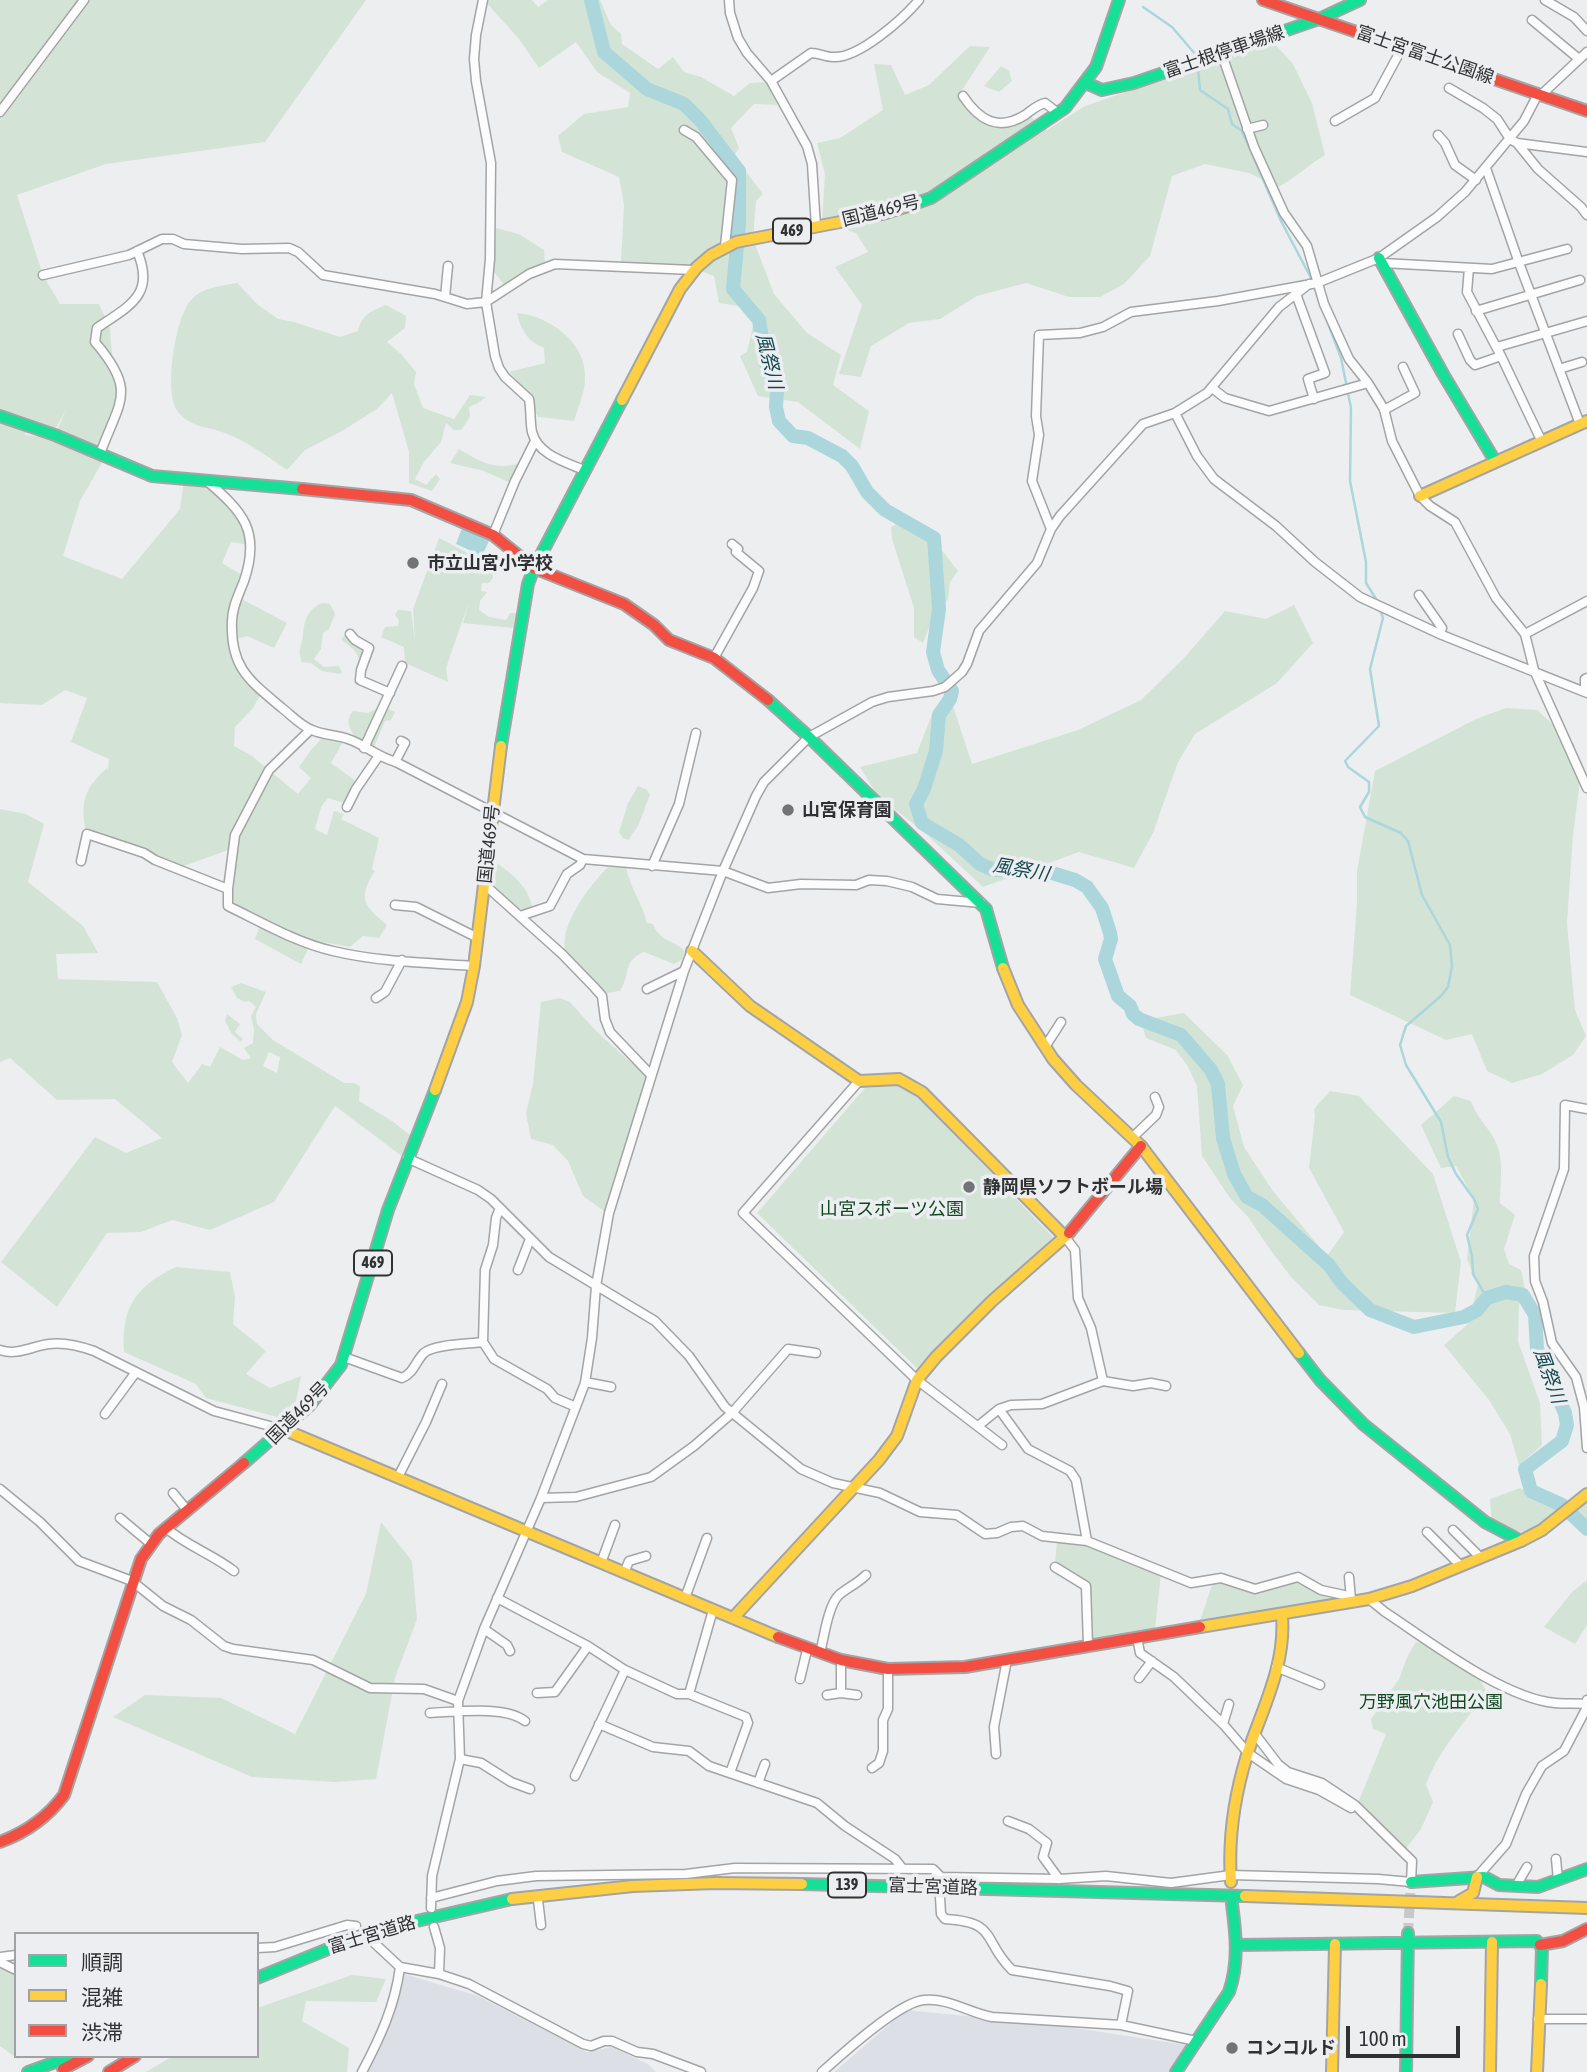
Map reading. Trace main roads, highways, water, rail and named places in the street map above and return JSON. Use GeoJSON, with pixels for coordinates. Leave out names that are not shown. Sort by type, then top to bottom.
{"type":"FeatureCollection","features":[{"type":"Feature","properties":{"kind":"main road","name":"国道469号"},"geometry":{"type":"LineString","coordinates":[[0,1842],[38,1824],[50,1814],[64,1795],[132,1581],[151,1544],[187,1510],[285,1430],[327,1387],[344,1357],[388,1210],[467,1002],[523,605],[534,568],[680,289],[705,257],[736,242],[882,214],[931,198],[1058,113],[1076,97],[1096,66],[1119,0]]}},
{"type":"Feature","properties":{"kind":"main road","name":"富士宮富士公園線"},"geometry":{"type":"LineString","coordinates":[[1264,0],[1587,111]]}},
{"type":"Feature","properties":{"kind":"main road","name":"富士根停車場線"},"geometry":{"type":"LineString","coordinates":[[1086,83],[1102,90],[1114,89],[1319,19],[1360,0]]}},
{"type":"Feature","properties":{"kind":"main road"},"geometry":{"type":"LineString","coordinates":[[1381,261],[1495,461]]}},
{"type":"Feature","properties":{"kind":"main road"},"geometry":{"type":"LineString","coordinates":[[0,416],[170,480],[176,477],[411,500],[493,535],[534,568],[624,604],[654,625],[669,640],[714,658],[757,691],[809,737],[981,903],[995,931],[1006,978],[1014,997],[1045,1047],[1066,1076],[1141,1146],[1320,1380],[1363,1424],[1474,1514],[1521,1541]]}},
{"type":"Feature","properties":{"kind":"main road"},"geometry":{"type":"LineString","coordinates":[[1420,496],[1583,422]]}},
{"type":"Feature","properties":{"kind":"main road"},"geometry":{"type":"LineString","coordinates":[[692,951],[750,1006],[859,1081],[906,1079],[1065,1237]]}},
{"type":"Feature","properties":{"kind":"main road"},"geometry":{"type":"LineString","coordinates":[[733,1618],[854,1489],[897,1436],[917,1380],[936,1357],[992,1301],[1065,1237],[1141,1146]]}},
{"type":"Feature","properties":{"kind":"main road"},"geometry":{"type":"LineString","coordinates":[[285,1430],[807,1650],[888,1669],[965,1667],[1137,1637],[1282,1616],[1369,1599],[1412,1586],[1521,1541],[1564,1515],[1587,1494]]}},
{"type":"Feature","properties":{"kind":"main road"},"geometry":{"type":"LineString","coordinates":[[1231,1879],[1231,1814],[1284,1640],[1282,1616]]}},
{"type":"Feature","properties":{"kind":"main road"},"geometry":{"type":"LineString","coordinates":[[1411,1882],[1484,1877],[1499,1885],[1538,1887],[1587,1870]]}},
{"type":"Feature","properties":{"kind":"main road"},"geometry":{"type":"LineString","coordinates":[[1451,1902],[1470,1898],[1477,1886],[1476,1877]]}},
{"type":"Feature","properties":{"kind":"main road"},"geometry":{"type":"LineString","coordinates":[[1476,1877],[1481,1892],[1493,1900],[1539,1907]]}},
{"type":"Feature","properties":{"kind":"main road","name":"富士宮道路"},"geometry":{"type":"LineString","coordinates":[[259,1977],[350,1940],[404,1924],[523,1897],[633,1886],[715,1883],[834,1884],[1451,1902],[1539,1907]]}},
{"type":"Feature","properties":{"kind":"main road"},"geometry":{"type":"LineString","coordinates":[[1175,2072],[1229,1992],[1237,1966],[1232,1903]]}},
{"type":"Feature","properties":{"kind":"main road","name":"139"},"geometry":{"type":"LineString","coordinates":[[1539,1907],[1587,1908]]}},
{"type":"Feature","properties":{"kind":"main road"},"geometry":{"type":"LineString","coordinates":[[1540,1945],[1563,1941],[1587,1929]]}},
{"type":"Feature","properties":{"kind":"main road"},"geometry":{"type":"LineString","coordinates":[[1237,1945],[1335,1944],[1408,1938],[1536,1941],[1542,1948],[1537,2072]]}},
{"type":"Feature","properties":{"kind":"main road"},"geometry":{"type":"LineString","coordinates":[[1406,2072],[1408,1938]]}},
{"type":"Feature","properties":{"kind":"main road"},"geometry":{"type":"LineString","coordinates":[[259,1986],[350,1940]]}},
{"type":"Feature","properties":{"kind":"main road"},"geometry":{"type":"LineString","coordinates":[[1490,2072],[1492,1942]]}},
{"type":"Feature","properties":{"kind":"main road"},"geometry":{"type":"LineString","coordinates":[[1332,2072],[1335,1944]]}},
{"type":"Feature","properties":{"kind":"main road"},"geometry":{"type":"LineString","coordinates":[[27,2072],[66,2058]]}},
{"type":"Feature","properties":{"kind":"main road"},"geometry":{"type":"LineString","coordinates":[[56,2072],[84,2058]]}},
{"type":"Feature","properties":{"kind":"main road"},"geometry":{"type":"LineString","coordinates":[[109,2072],[132,2058]]}},
{"type":"Feature","properties":{"kind":"water"},"geometry":{"type":"Polygon","coordinates":[[[462,528],[489,541],[482,556],[456,544],[462,528]]]}},
{"type":"Feature","properties":{"kind":"waterway","name":"風祭川"},"geometry":{"type":"LineString","coordinates":[[591,0],[604,52],[647,89],[684,104],[700,120],[739,171],[739,224],[733,289],[759,320],[767,368],[777,390],[779,421],[793,436],[808,438],[842,456],[852,466],[867,492],[885,510],[934,538],[939,609],[933,652],[938,670],[952,691],[939,715],[936,751],[924,789],[916,804],[922,823],[959,845],[980,864],[994,870],[1039,869],[1075,880],[1087,887],[1102,908],[1110,933],[1111,939],[1105,959],[1118,996],[1130,1006],[1139,1019],[1181,1035],[1211,1070],[1218,1084],[1223,1138],[1234,1174],[1247,1197],[1262,1205],[1329,1265],[1342,1283],[1370,1310],[1414,1327],[1464,1317],[1477,1310],[1487,1298],[1506,1292],[1523,1295],[1535,1315],[1537,1349],[1565,1413],[1567,1425],[1562,1441],[1525,1469],[1531,1491],[1562,1505],[1587,1529]]}},
{"type":"Feature","properties":{"kind":"waterway"},"geometry":{"type":"LineString","coordinates":[[1143,7],[1172,27],[1196,55]]}},
{"type":"Feature","properties":{"kind":"waterway"},"geometry":{"type":"LineString","coordinates":[[1198,69],[1200,90],[1228,109],[1232,124],[1242,131],[1281,221],[1311,278],[1341,358],[1351,408],[1350,481],[1366,562],[1366,583],[1378,602]]}},
{"type":"Feature","properties":{"kind":"waterway"},"geometry":{"type":"LineString","coordinates":[[1380,609],[1383,618],[1370,669],[1379,726],[1345,761],[1348,767],[1369,782],[1369,792],[1360,807],[1365,817],[1401,833],[1408,841],[1422,895],[1450,945],[1452,966],[1448,987],[1406,1026],[1400,1045],[1406,1065],[1441,1122],[1448,1157],[1456,1174],[1478,1209],[1467,1235],[1473,1274],[1487,1298]]}},
{"type":"Feature","properties":{"kind":"tunnel"},"geometry":{"type":"LineString","coordinates":[[1408,1933],[1411,1882]]}},
{"type":"Feature","properties":{"kind":"place","name":"市立山宮小学校"},"geometry":{"type":"Point","coordinates":[413,563]}},
{"type":"Feature","properties":{"kind":"place","name":"山宮保育園"},"geometry":{"type":"Point","coordinates":[788,810]}},
{"type":"Feature","properties":{"kind":"place","name":"静岡県ソフトボール場"},"geometry":{"type":"Point","coordinates":[969,1187]}},
{"type":"Feature","properties":{"kind":"place","name":"コンコルド"},"geometry":{"type":"Point","coordinates":[1232,2048]}},
{"type":"Feature","properties":{"kind":"park label","name":"山宮スポーツ公園"},"geometry":{"type":"Point","coordinates":[892,1209]}},
{"type":"Feature","properties":{"kind":"park label","name":"万野風穴池田公園"},"geometry":{"type":"Point","coordinates":[1431,1702]}}]}
